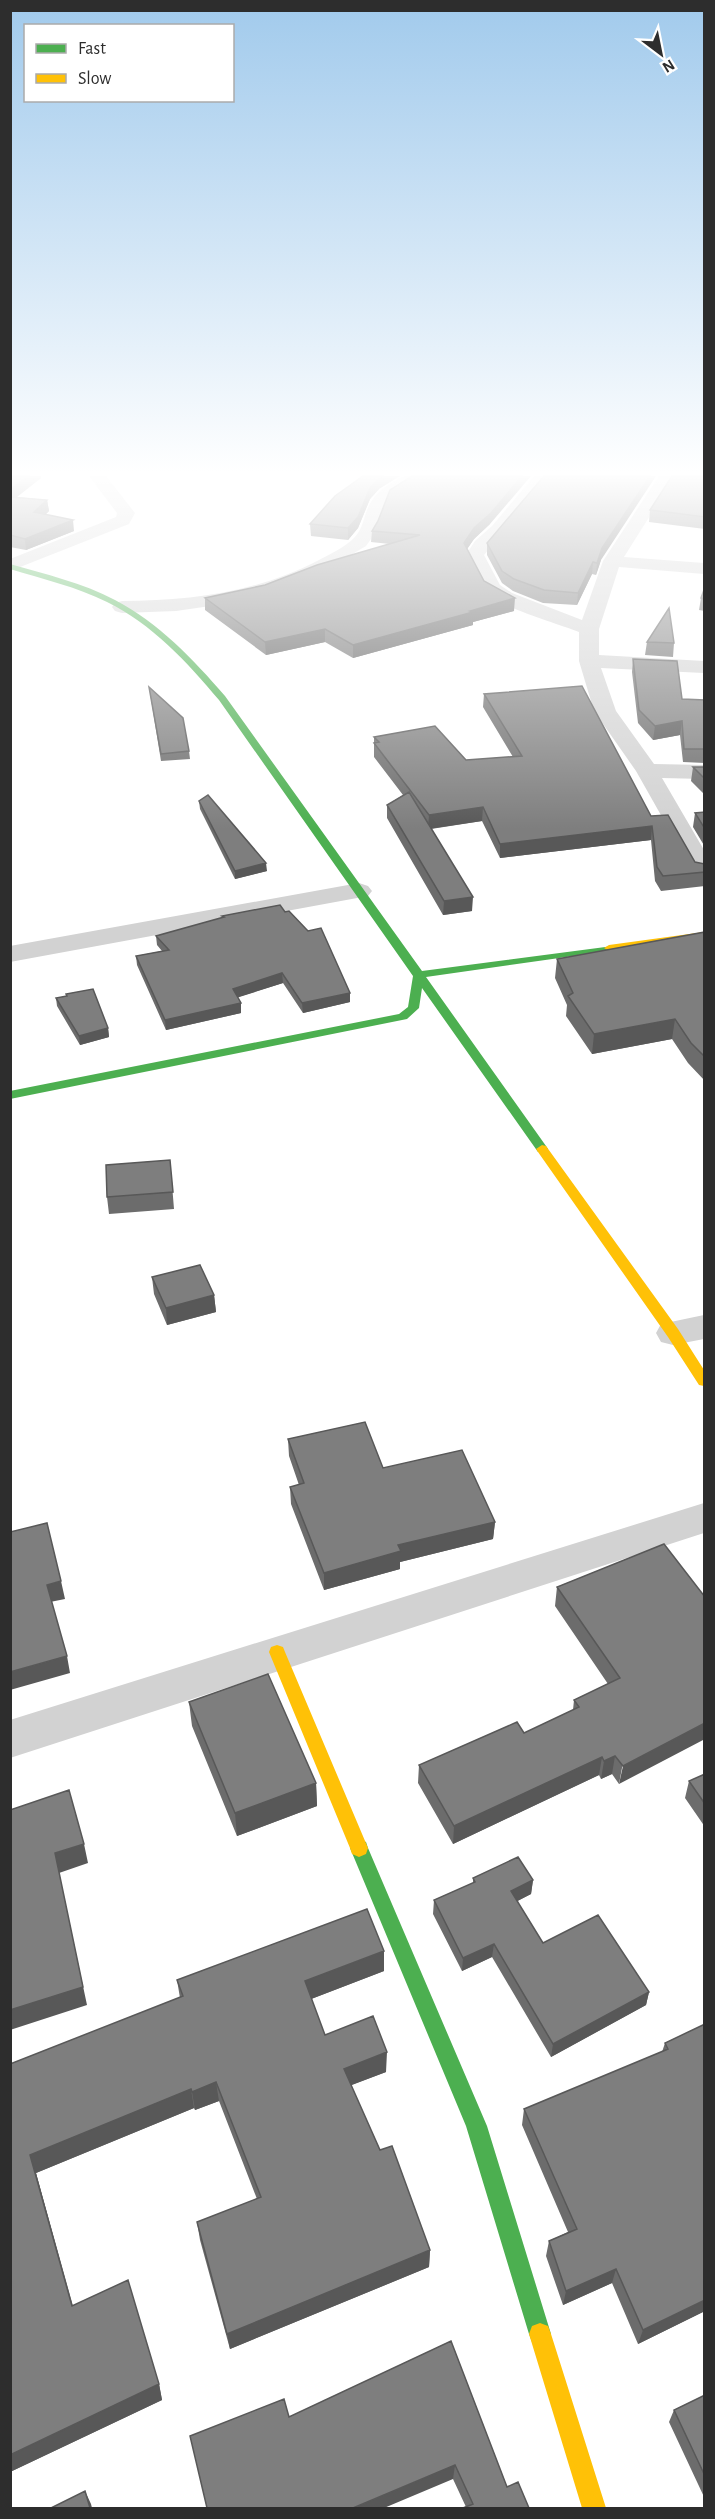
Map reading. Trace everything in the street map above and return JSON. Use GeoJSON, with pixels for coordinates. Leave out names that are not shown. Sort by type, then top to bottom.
{"type":"FeatureCollection","features":[{"type":"Feature","properties":{"kind":"main road"},"geometry":{"type":"LineString","coordinates":[[88,594],[122,607],[157,630],[200,670],[222,698],[419,975],[689,1330],[705,1381]]}},
{"type":"Feature","properties":{"kind":"main road"},"geometry":{"type":"LineString","coordinates":[[419,975],[705,935]]}},
{"type":"Feature","properties":{"kind":"main road"},"geometry":{"type":"LineString","coordinates":[[10,1095],[403,1017],[413,1008],[419,975]]}},
{"type":"Feature","properties":{"kind":"main road"},"geometry":{"type":"LineString","coordinates":[[277,1652],[476,2127],[594,2508]]}},
{"type":"Feature","properties":{"kind":"street"},"geometry":{"type":"LineString","coordinates":[[122,607],[162,608],[247,594]]}},
{"type":"Feature","properties":{"kind":"street"},"geometry":{"type":"LineString","coordinates":[[500,594],[589,629]]}},
{"type":"Feature","properties":{"kind":"street"},"geometry":{"type":"LineString","coordinates":[[601,594],[589,629],[589,661],[605,711],[647,771],[705,870]]}},
{"type":"Feature","properties":{"kind":"street"},"geometry":{"type":"LineString","coordinates":[[157,630],[162,608]]}},
{"type":"Feature","properties":{"kind":"street"},"geometry":{"type":"LineString","coordinates":[[589,661],[705,667]]}},
{"type":"Feature","properties":{"kind":"street"},"geometry":{"type":"LineString","coordinates":[[647,771],[705,772]]}},
{"type":"Feature","properties":{"kind":"street"},"geometry":{"type":"LineString","coordinates":[[10,954],[359,891]]}},
{"type":"Feature","properties":{"kind":"street"},"geometry":{"type":"LineString","coordinates":[[10,1739],[277,1652],[705,1518]]}},
{"type":"Feature","properties":{"kind":"building"},"geometry":{"type":"Polygon","coordinates":[[[226,594],[507,594],[515,598],[353,645],[325,629],[265,642],[205,598],[226,594]]]}},
{"type":"Feature","properties":{"kind":"building"},"geometry":{"type":"Polygon","coordinates":[[[669,608],[674,643],[647,642],[669,608]]]}},
{"type":"Feature","properties":{"kind":"building"},"geometry":{"type":"Polygon","coordinates":[[[633,659],[677,661],[682,699],[705,700],[705,749],[684,749],[682,721],[655,726],[639,710],[633,659]]]}},
{"type":"Feature","properties":{"kind":"building"},"geometry":{"type":"Polygon","coordinates":[[[582,686],[651,816],[668,815],[695,862],[705,864],[705,872],[663,876],[657,867],[652,826],[500,844],[483,807],[429,815],[374,743],[379,742],[374,737],[435,726],[466,760],[522,756],[484,694],[582,686]]]}},
{"type":"Feature","properties":{"kind":"building"},"geometry":{"type":"Polygon","coordinates":[[[149,687],[183,718],[189,751],[161,754],[149,687]]]}},
{"type":"Feature","properties":{"kind":"building"},"geometry":{"type":"Polygon","coordinates":[[[693,767],[705,767],[705,779],[693,767]]]}},
{"type":"Feature","properties":{"kind":"building"},"geometry":{"type":"Polygon","coordinates":[[[409,792],[473,897],[444,901],[387,805],[409,792]]]}},
{"type":"Feature","properties":{"kind":"building"},"geometry":{"type":"Polygon","coordinates":[[[208,795],[266,863],[235,871],[199,801],[208,795]]]}},
{"type":"Feature","properties":{"kind":"building"},"geometry":{"type":"Polygon","coordinates":[[[705,812],[705,829],[695,813],[705,812]]]}},
{"type":"Feature","properties":{"kind":"building"},"geometry":{"type":"Polygon","coordinates":[[[280,905],[308,931],[321,928],[350,993],[302,1003],[282,973],[233,989],[241,1003],[165,1020],[136,956],[169,950],[156,936],[224,917],[222,916],[280,905]]]}},
{"type":"Feature","properties":{"kind":"building"},"geometry":{"type":"Polygon","coordinates":[[[705,932],[705,1057],[691,1043],[675,1019],[594,1034],[568,996],[573,993],[557,959],[705,932]]]}},
{"type":"Feature","properties":{"kind":"building"},"geometry":{"type":"Polygon","coordinates":[[[93,989],[108,1028],[79,1036],[56,998],[93,989]]]}},
{"type":"Feature","properties":{"kind":"building"},"geometry":{"type":"Polygon","coordinates":[[[170,1160],[173,1192],[107,1197],[106,1165],[170,1160]]]}},
{"type":"Feature","properties":{"kind":"building"},"geometry":{"type":"Polygon","coordinates":[[[200,1265],[214,1295],[166,1308],[152,1277],[200,1265]]]}},
{"type":"Feature","properties":{"kind":"building"},"geometry":{"type":"Polygon","coordinates":[[[365,1422],[383,1468],[462,1450],[495,1522],[398,1545],[401,1551],[324,1573],[290,1487],[304,1483],[288,1439],[365,1422]]]}},
{"type":"Feature","properties":{"kind":"building"},"geometry":{"type":"Polygon","coordinates":[[[47,1523],[61,1581],[47,1585],[67,1656],[10,1672],[10,1532],[47,1523]]]}},
{"type":"Feature","properties":{"kind":"building"},"geometry":{"type":"Polygon","coordinates":[[[664,1544],[705,1597],[705,1723],[623,1766],[615,1756],[604,1761],[602,1757],[454,1826],[419,1765],[517,1722],[524,1733],[579,1707],[574,1700],[620,1678],[557,1587],[664,1544]]]}},
{"type":"Feature","properties":{"kind":"building"},"geometry":{"type":"Polygon","coordinates":[[[268,1674],[316,1783],[235,1813],[189,1702],[268,1674]]]}},
{"type":"Feature","properties":{"kind":"building"},"geometry":{"type":"Polygon","coordinates":[[[705,1774],[705,1804],[689,1781],[705,1774]]]}},
{"type":"Feature","properties":{"kind":"building"},"geometry":{"type":"Polygon","coordinates":[[[69,1790],[84,1844],[55,1853],[83,1987],[10,2010],[10,1810],[69,1790]]]}},
{"type":"Feature","properties":{"kind":"building"},"geometry":{"type":"Polygon","coordinates":[[[518,1857],[533,1880],[511,1891],[543,1943],[598,1915],[649,1992],[553,2044],[494,1944],[463,1958],[434,1900],[475,1882],[473,1878],[518,1857]]]}},
{"type":"Feature","properties":{"kind":"building"},"geometry":{"type":"Polygon","coordinates":[[[367,1909],[384,1951],[305,1981],[325,2035],[373,2016],[387,2052],[344,2069],[380,2150],[392,2146],[430,2250],[227,2334],[197,2222],[261,2197],[216,2082],[192,2092],[191,2089],[30,2155],[72,2306],[128,2280],[159,2384],[10,2455],[10,2064],[183,1996],[177,1980],[367,1909]]]}},
{"type":"Feature","properties":{"kind":"building"},"geometry":{"type":"Polygon","coordinates":[[[705,2024],[705,2300],[643,2330],[616,2269],[566,2291],[549,2241],[577,2229],[524,2109],[668,2049],[665,2043],[705,2024]]]}},
{"type":"Feature","properties":{"kind":"building"},"geometry":{"type":"Polygon","coordinates":[[[451,2341],[507,2487],[518,2482],[529,2508],[463,2508],[473,2504],[455,2465],[353,2508],[207,2508],[190,2436],[284,2399],[289,2417],[451,2341]]]}},
{"type":"Feature","properties":{"kind":"building"},"geometry":{"type":"Polygon","coordinates":[[[705,2395],[705,2476],[674,2410],[705,2395]]]}},
{"type":"Feature","properties":{"kind":"building"},"geometry":{"type":"Polygon","coordinates":[[[85,2491],[90,2508],[51,2508],[85,2491]]]}},
{"type":"Feature","properties":{"kind":"traffic: fast"},"geometry":{"type":"LineString","coordinates":[[93,594],[111,601],[143,620],[171,644],[222,698],[542,1149]]}},
{"type":"Feature","properties":{"kind":"traffic: fast"},"geometry":{"type":"LineString","coordinates":[[10,1095],[403,1017],[413,1008],[419,975],[609,948]]}},
{"type":"Feature","properties":{"kind":"traffic: fast"},"geometry":{"type":"LineString","coordinates":[[359,1848],[476,2126],[540,2334]]}},
{"type":"Feature","properties":{"kind":"traffic: slow"},"geometry":{"type":"LineString","coordinates":[[609,948],[704,935]]}},
{"type":"Feature","properties":{"kind":"traffic: slow"},"geometry":{"type":"LineString","coordinates":[[542,1149],[673,1333],[704,1381]]}},
{"type":"Feature","properties":{"kind":"traffic: slow"},"geometry":{"type":"LineString","coordinates":[[277,1652],[359,1848]]}},
{"type":"Feature","properties":{"kind":"traffic: slow"},"geometry":{"type":"LineString","coordinates":[[540,2334],[594,2508]]}}]}
